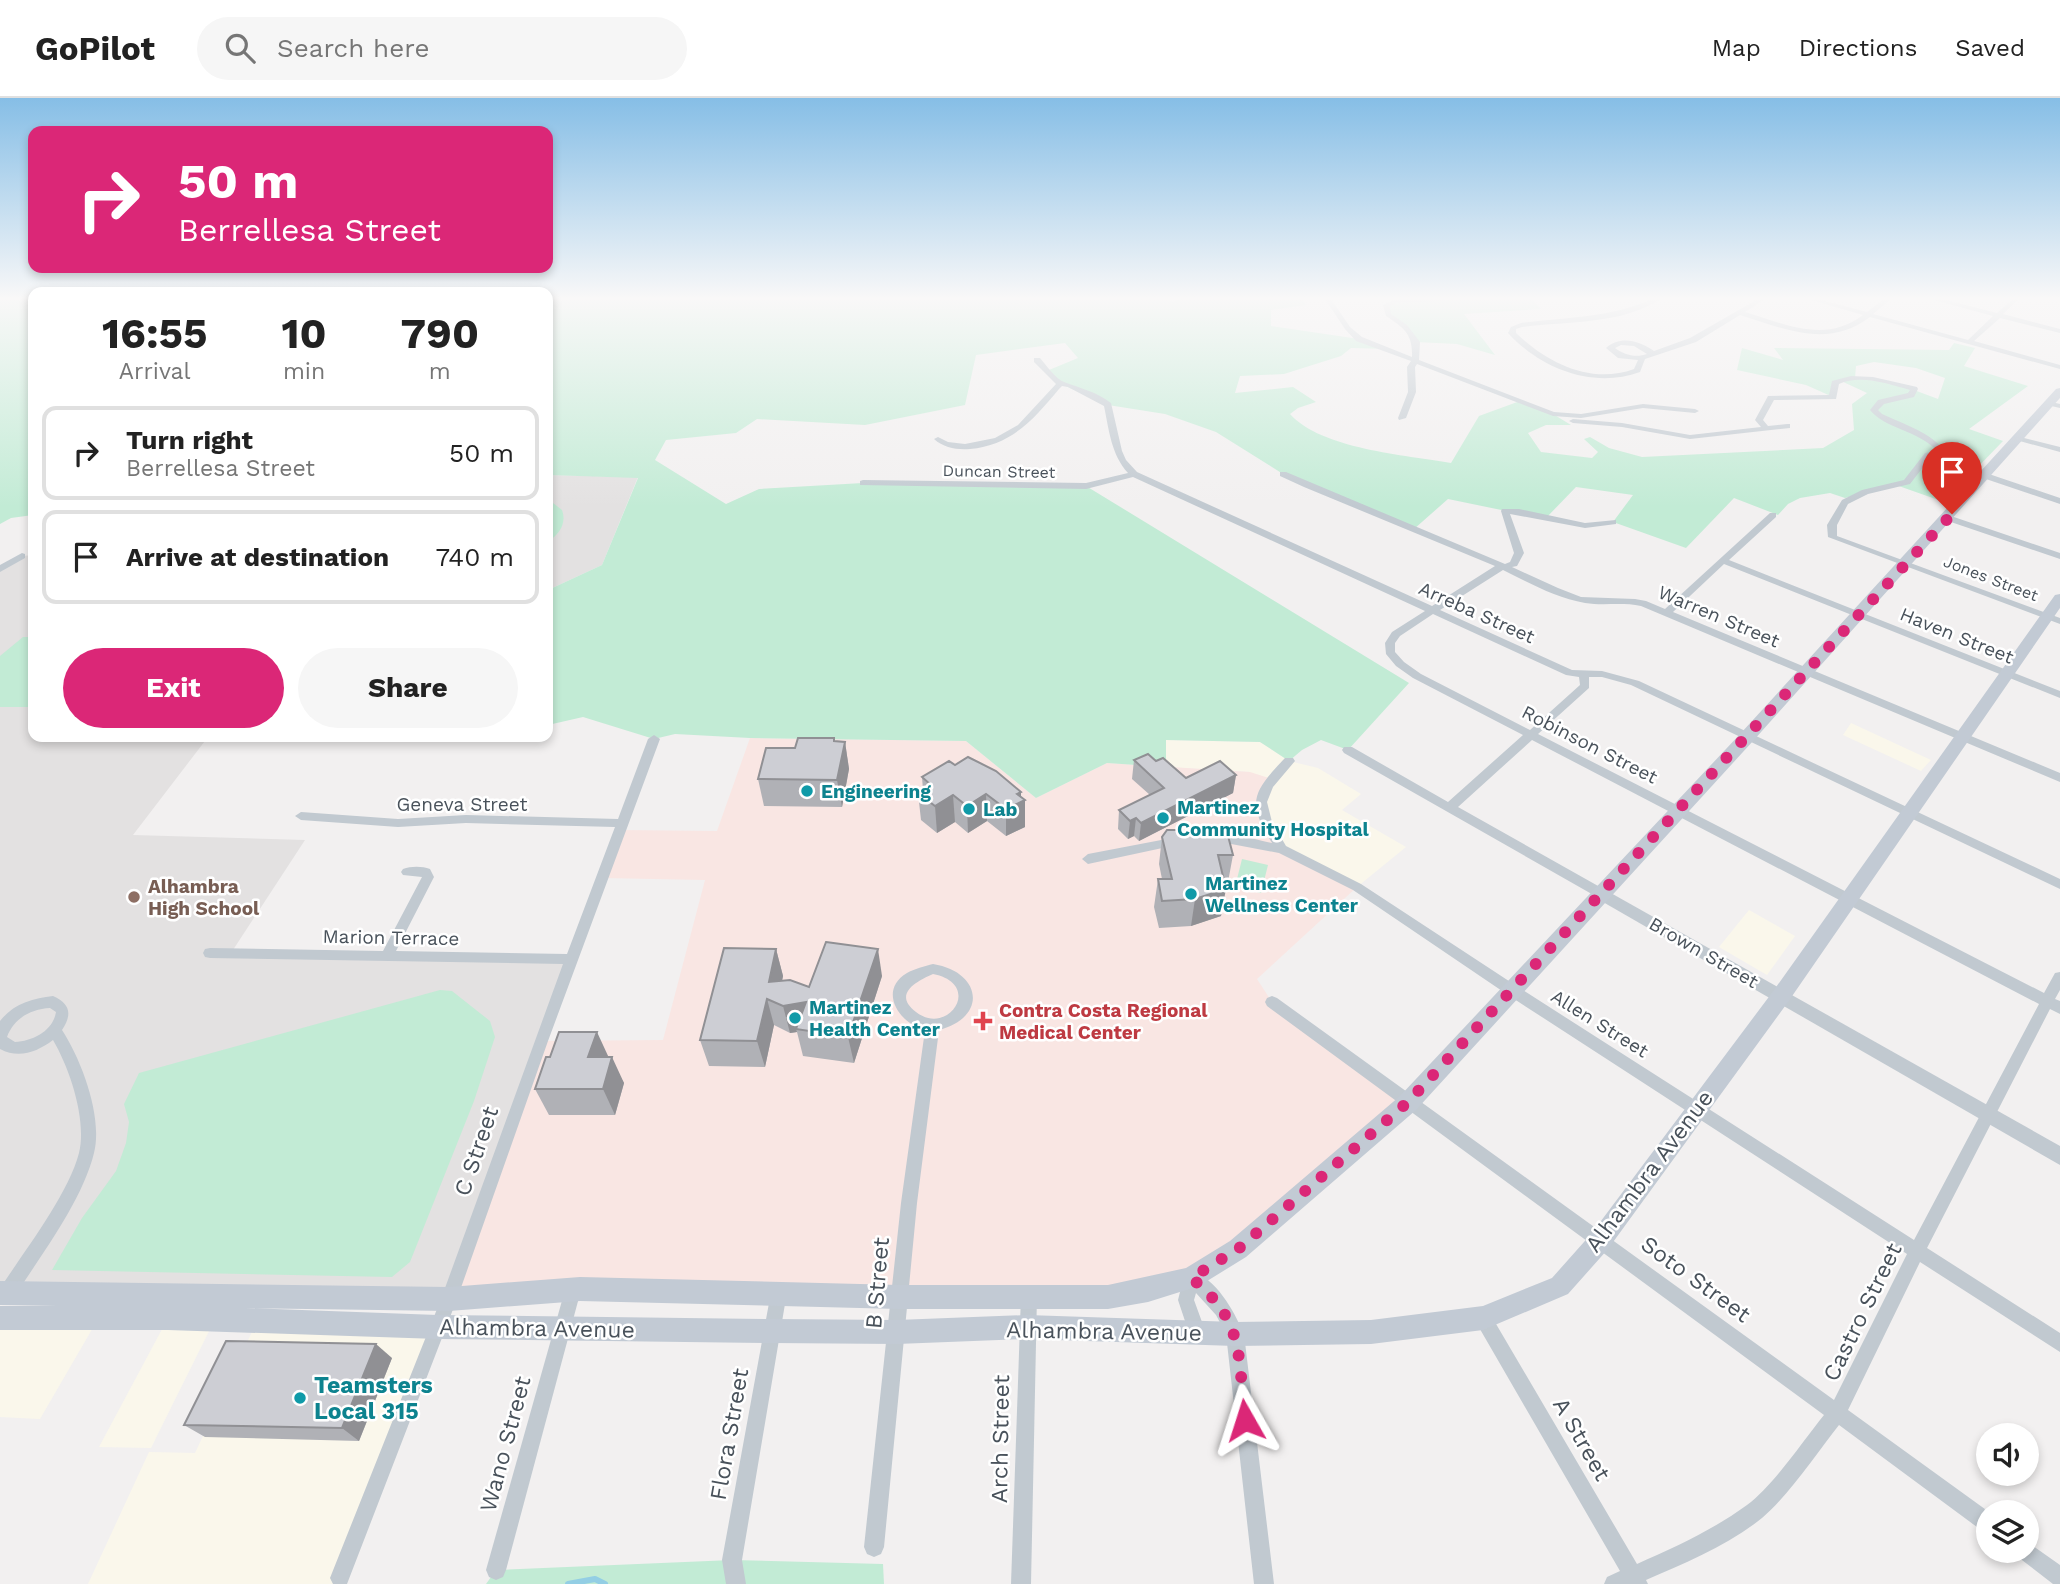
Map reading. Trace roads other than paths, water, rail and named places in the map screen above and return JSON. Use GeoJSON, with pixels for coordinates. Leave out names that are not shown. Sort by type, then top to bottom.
{"type":"FeatureCollection","features":[{"type":"Feature","properties":{"kind":"main road","name":"Alhambra Avenue"},"geometry":{"type":"LineString","coordinates":[[2,1296],[450,1298],[573,1290],[779,1292],[899,1297],[1108,1297],[1148,1290],[1191,1278],[1238,1249],[1408,1102],[1747,737],[1904,562],[2057,400]]}},
{"type":"Feature","properties":{"kind":"main road","name":"Alhambra Avenue"},"geometry":{"type":"LineString","coordinates":[[0,1318],[168,1318],[438,1327],[772,1331],[897,1332],[1027,1327],[1235,1334],[1371,1332],[1483,1318],[1560,1286],[1600,1241],[1781,996],[2006,673],[2054,619],[2060,598]]}},
{"type":"Feature","properties":{"kind":"street"},"geometry":{"type":"LineString","coordinates":[[1045,368],[1061,384],[1082,390],[1108,405],[1118,451],[1122,461],[1134,474]]}},
{"type":"Feature","properties":{"kind":"street"},"geometry":{"type":"LineString","coordinates":[[1402,418],[1412,392],[1413,368]]}},
{"type":"Feature","properties":{"kind":"street"},"geometry":{"type":"LineString","coordinates":[[1435,368],[1566,420],[1622,425],[1674,436],[1787,426]]}},
{"type":"Feature","properties":{"kind":"street"},"geometry":{"type":"LineString","coordinates":[[1569,368],[1607,377],[1630,374],[1638,368]]}},
{"type":"Feature","properties":{"kind":"street"},"geometry":{"type":"LineString","coordinates":[[1767,429],[1759,420],[1771,398],[1833,397],[1835,383],[1855,378],[1914,389],[1911,395],[1881,402],[1874,410],[1879,416],[1923,436],[1937,445],[1943,453],[1928,455],[1907,482],[1865,492],[1845,502],[1832,525],[1833,537]]}},
{"type":"Feature","properties":{"kind":"street"},"geometry":{"type":"LineString","coordinates":[[938,439],[943,444],[957,447],[974,446],[1002,438],[1016,431],[1061,384]]}},
{"type":"Feature","properties":{"kind":"street"},"geometry":{"type":"LineString","coordinates":[[1553,414],[1581,416],[1643,406],[1695,411]]}},
{"type":"Feature","properties":{"kind":"street"},"geometry":{"type":"LineString","coordinates":[[2019,438],[2060,450]]}},
{"type":"Feature","properties":{"kind":"street","name":"Duncan Street"},"geometry":{"type":"LineString","coordinates":[[863,483],[1076,486],[1134,474]]}},
{"type":"Feature","properties":{"kind":"street","name":"Arreba Street"},"geometry":{"type":"LineString","coordinates":[[1134,474],[1570,673],[1616,676],[1635,683],[2060,884]]}},
{"type":"Feature","properties":{"kind":"street","name":"Warren Street"},"geometry":{"type":"LineString","coordinates":[[1283,474],[1334,498],[1505,566],[1577,599],[1592,602],[1629,600],[1666,613],[2060,778]]}},
{"type":"Feature","properties":{"kind":"street"},"geometry":{"type":"LineString","coordinates":[[1986,475],[2060,500]]}},
{"type":"Feature","properties":{"kind":"street"},"geometry":{"type":"LineString","coordinates":[[1505,566],[1514,564],[1519,553],[1505,512],[1574,526],[1596,528],[1613,523]]}},
{"type":"Feature","properties":{"kind":"street"},"geometry":{"type":"LineString","coordinates":[[1666,613],[1773,515]]}},
{"type":"Feature","properties":{"kind":"street"},"geometry":{"type":"LineString","coordinates":[[1948,518],[2060,556]]}},
{"type":"Feature","properties":{"kind":"street","name":"Jones Street"},"geometry":{"type":"LineString","coordinates":[[1833,537],[2054,619]]}},
{"type":"Feature","properties":{"kind":"street"},"geometry":{"type":"LineString","coordinates":[[0,569],[22,556]]}},
{"type":"Feature","properties":{"kind":"street","name":"Haven Street"},"geometry":{"type":"LineString","coordinates":[[1724,561],[2060,695]]}},
{"type":"Feature","properties":{"kind":"street","name":"Robinson Street"},"geometry":{"type":"LineString","coordinates":[[1505,566],[1396,634],[1390,643],[1390,652],[1400,664],[1417,676],[2054,1004]]}},
{"type":"Feature","properties":{"kind":"street"},"geometry":{"type":"LineString","coordinates":[[1450,807],[1586,686],[1584,675]]}},
{"type":"Feature","properties":{"kind":"street","name":"C Street"},"geometry":{"type":"LineString","coordinates":[[340,1578],[450,1298],[571,959],[654,739]]}},
{"type":"Feature","properties":{"kind":"street","name":"Brown Street"},"geometry":{"type":"LineString","coordinates":[[1348,750],[2060,1156]]}},
{"type":"Feature","properties":{"kind":"street"},"geometry":{"type":"LineString","coordinates":[[1282,849],[1264,820],[1261,796],[1262,789],[1289,761]]}},
{"type":"Feature","properties":{"kind":"street","name":"Geneva Street"},"geometry":{"type":"LineString","coordinates":[[301,816],[398,823],[466,819],[622,823]]}},
{"type":"Feature","properties":{"kind":"street","name":"Allen Street"},"geometry":{"type":"LineString","coordinates":[[1088,859],[1195,840],[1226,839],[1282,849],[1357,887],[1513,991],[1918,1249],[2060,1343]]}},
{"type":"Feature","properties":{"kind":"street"},"geometry":{"type":"LineString","coordinates":[[387,956],[429,877],[426,872],[407,872]]}},
{"type":"Feature","properties":{"kind":"street","name":"Marion Terrace"},"geometry":{"type":"LineString","coordinates":[[210,953],[571,959]]}},
{"type":"Feature","properties":{"kind":"street"},"geometry":{"type":"LineString","coordinates":[[946,971],[956,976],[964,985],[967,995],[964,1006],[957,1015],[946,1022],[933,1025],[919,1023],[901,1009],[901,987],[920,972],[946,971]]}},
{"type":"Feature","properties":{"kind":"street","name":"Castro Street"},"geometry":{"type":"LineString","coordinates":[[1614,1584],[1636,1581],[1700,1546],[1755,1511],[1838,1412],[1987,1115],[2054,1004],[2060,976]]}},
{"type":"Feature","properties":{"kind":"street"},"geometry":{"type":"LineString","coordinates":[[44,1002],[60,1005],[64,1010],[64,1016],[55,1031],[25,1047],[8,1047],[0,1037],[6,1023],[14,1016],[44,1002]]}},
{"type":"Feature","properties":{"kind":"street","name":"Soto Street"},"geometry":{"type":"LineString","coordinates":[[1272,1002],[1976,1514]]}},
{"type":"Feature","properties":{"kind":"street","name":"B Street"},"geometry":{"type":"LineString","coordinates":[[874,1547],[899,1297],[933,1025]]}},
{"type":"Feature","properties":{"kind":"street"},"geometry":{"type":"LineString","coordinates":[[2,1296],[71,1188],[85,1160],[90,1139],[86,1104],[66,1046],[55,1031]]}},
{"type":"Feature","properties":{"kind":"street"},"geometry":{"type":"LineString","coordinates":[[1196,1334],[1186,1300],[1191,1278],[1214,1296],[1228,1316],[1235,1334],[1264,1584]]}},
{"type":"Feature","properties":{"kind":"street","name":"Wano Street"},"geometry":{"type":"LineString","coordinates":[[496,1570],[573,1290]]}},
{"type":"Feature","properties":{"kind":"street","name":"Flora Street"},"geometry":{"type":"LineString","coordinates":[[736,1584],[732,1560],[779,1292]]}},
{"type":"Feature","properties":{"kind":"street","name":"Arch Street"},"geometry":{"type":"LineString","coordinates":[[1021,1584],[1029,1295]]}},
{"type":"Feature","properties":{"kind":"street","name":"A Street"},"geometry":{"type":"LineString","coordinates":[[1483,1318],[1636,1581]]}},
{"type":"Feature","properties":{"kind":"street"},"geometry":{"type":"LineString","coordinates":[[2039,1561],[2060,1577]]}},
{"type":"Feature","properties":{"kind":"waterway"},"geometry":{"type":"LineString","coordinates":[[568,1584],[595,1579],[605,1584]]}},
{"type":"Feature","properties":{"kind":"place","name":"Engineering"},"geometry":{"type":"Point","coordinates":[807,791]}},
{"type":"Feature","properties":{"kind":"place","name":"Lab"},"geometry":{"type":"Point","coordinates":[969,809]}},
{"type":"Feature","properties":{"kind":"place","name":"Martinez Community Hospital"},"geometry":{"type":"Point","coordinates":[1163,818]}},
{"type":"Feature","properties":{"kind":"place","name":"Martinez Wellness Center"},"geometry":{"type":"Point","coordinates":[1191,894]}},
{"type":"Feature","properties":{"kind":"place","name":"Alhambra High School"},"geometry":{"type":"Point","coordinates":[134,897]}},
{"type":"Feature","properties":{"kind":"place","name":"Martinez Health Center"},"geometry":{"type":"Point","coordinates":[795,1018]}},
{"type":"Feature","properties":{"kind":"place","name":"Contra Costa Regional Medical Center"},"geometry":{"type":"Point","coordinates":[983,1021]}},
{"type":"Feature","properties":{"kind":"place","name":"Teamsters Local 315"},"geometry":{"type":"Point","coordinates":[300,1398]}}]}
